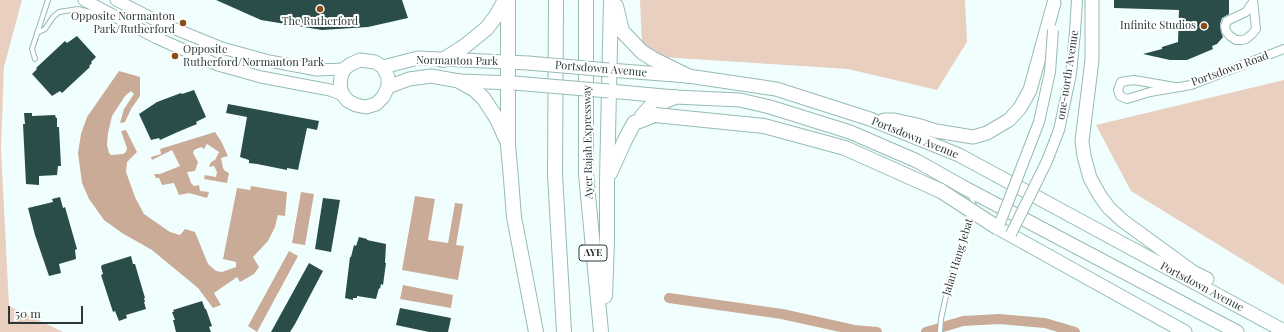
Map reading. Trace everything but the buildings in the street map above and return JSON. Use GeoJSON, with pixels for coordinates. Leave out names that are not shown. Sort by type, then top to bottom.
{"type":"FeatureCollection","features":[{"type":"Feature","properties":{"kind":"highway"},"geometry":{"type":"LineString","coordinates":[[443,60],[465,46],[487,28],[496,16],[504,0]]}},
{"type":"Feature","properties":{"kind":"highway"},"geometry":{"type":"LineString","coordinates":[[508,0],[511,83],[508,145],[514,217],[536,332]]}},
{"type":"Feature","properties":{"kind":"highway"},"geometry":{"type":"LineString","coordinates":[[556,0],[555,174],[564,332]]}},
{"type":"Feature","properties":{"kind":"highway","name":"Ayer Rajah Expressway"},"geometry":{"type":"LineString","coordinates":[[586,0],[586,174],[602,332]]}},
{"type":"Feature","properties":{"kind":"highway"},"geometry":{"type":"LineString","coordinates":[[602,332],[607,241],[609,70],[613,0]]}},
{"type":"Feature","properties":{"kind":"highway"},"geometry":{"type":"LineString","coordinates":[[613,0],[622,31],[642,52],[688,76]]}},
{"type":"Feature","properties":{"kind":"highway"},"geometry":{"type":"LineString","coordinates":[[1092,0],[1092,60],[1082,141],[1084,156],[1090,178],[1100,196],[1109,208],[1129,226],[1193,272],[1284,324]]}},
{"type":"Feature","properties":{"kind":"highway"},"geometry":{"type":"LineString","coordinates":[[870,119],[894,120],[936,131],[973,136],[986,133],[1009,120],[1020,108],[1030,90],[1054,2]]}},
{"type":"Feature","properties":{"kind":"highway","name":"Normanton Park"},"geometry":{"type":"LineString","coordinates":[[383,67],[418,58],[510,62]]}},
{"type":"Feature","properties":{"kind":"highway"},"geometry":{"type":"LineString","coordinates":[[360,60],[375,62],[383,67],[388,77],[388,87],[383,97],[376,104],[366,107],[356,105],[348,101],[343,95],[340,86],[344,69],[360,60]]}},
{"type":"Feature","properties":{"kind":"highway","name":"Portsdown Avenue"},"geometry":{"type":"LineString","coordinates":[[510,62],[688,76],[776,89],[870,119],[959,155],[1284,331]]}},
{"type":"Feature","properties":{"kind":"highway","name":"Normanton Park"},"geometry":{"type":"LineString","coordinates":[[388,87],[409,80],[431,76],[459,81],[511,83]]}},
{"type":"Feature","properties":{"kind":"highway"},"geometry":{"type":"LineString","coordinates":[[459,81],[475,90],[484,99],[497,120],[508,145]]}},
{"type":"Feature","properties":{"kind":"highway","name":"Portsdown Avenue"},"geometry":{"type":"LineString","coordinates":[[511,83],[676,97],[740,100],[770,107],[850,132],[918,161],[1237,332]]}},
{"type":"Feature","properties":{"kind":"highway"},"geometry":{"type":"LineString","coordinates":[[607,180],[634,123],[650,107],[676,97]]}},
{"type":"Feature","properties":{"kind":"highway"},"geometry":{"type":"LineString","coordinates":[[634,123],[655,115],[764,126],[845,148],[941,192],[998,228],[1185,332]]}},
{"type":"Feature","properties":{"kind":"main road"},"geometry":{"type":"LineString","coordinates":[[84,0],[157,38],[218,65],[261,77],[330,90],[343,95]]}},
{"type":"Feature","properties":{"kind":"main road"},"geometry":{"type":"LineString","coordinates":[[116,0],[163,24],[222,48],[269,61],[310,69],[344,69]]}},
{"type":"Feature","properties":{"kind":"street","name":"one-north Avenue"},"geometry":{"type":"LineString","coordinates":[[1011,234],[1059,130],[1071,74],[1078,0]]}},
{"type":"Feature","properties":{"kind":"street"},"geometry":{"type":"LineString","coordinates":[[1253,1],[1256,29],[1246,39],[1236,40],[1226,31],[1225,26],[1227,21],[1246,12],[1253,1]]}},
{"type":"Feature","properties":{"kind":"street","name":"one-north Avenue"},"geometry":{"type":"LineString","coordinates":[[998,228],[1039,122],[1050,72],[1054,2]]}},
{"type":"Feature","properties":{"kind":"street","name":"Portsdown Road"},"geometry":{"type":"LineString","coordinates":[[1175,87],[1134,80],[1122,82],[1118,90],[1120,96],[1127,99],[1150,92],[1191,85],[1284,49]]}},
{"type":"Feature","properties":{"kind":"lane"},"geometry":{"type":"LineString","coordinates":[[35,58],[32,49],[48,0]]}},
{"type":"Feature","properties":{"kind":"lane"},"geometry":{"type":"LineString","coordinates":[[37,33],[45,29],[53,17],[59,12],[78,9],[100,15],[116,16]]}},
{"type":"Feature","properties":{"kind":"lane","name":"Jalan Hang Jebat"},"geometry":{"type":"LineString","coordinates":[[940,332],[941,319],[949,282],[974,206],[973,199],[964,187]]}},
{"type":"Feature","properties":{"kind":"lane"},"geometry":{"type":"LineString","coordinates":[[974,206],[981,201],[995,203]]}},
{"type":"Feature","properties":{"kind":"shaded area"},"geometry":{"type":"Polygon","coordinates":[[[0,0],[22,0],[4,67],[1,149],[9,306],[63,332],[0,332],[0,0]]]}},
{"type":"Feature","properties":{"kind":"shaded area"},"geometry":{"type":"Polygon","coordinates":[[[640,0],[965,0],[967,42],[937,90],[848,69],[661,57],[642,45],[640,0]]]}},
{"type":"Feature","properties":{"kind":"shaded area"},"geometry":{"type":"Polygon","coordinates":[[[119,71],[140,77],[140,96],[131,109],[125,122],[120,123],[124,109],[134,94],[131,91],[125,96],[112,116],[107,145],[109,153],[111,155],[123,154],[126,152],[127,148],[121,131],[126,130],[137,152],[127,162],[126,172],[135,197],[144,214],[170,232],[180,235],[185,229],[195,232],[208,264],[216,271],[222,272],[236,267],[236,262],[223,259],[237,188],[250,190],[251,186],[287,192],[285,216],[278,215],[275,227],[268,241],[253,257],[259,267],[254,274],[240,282],[237,277],[214,293],[221,305],[213,308],[198,288],[152,250],[122,233],[104,220],[89,199],[82,183],[78,153],[81,134],[87,117],[119,71]]]}},
{"type":"Feature","properties":{"kind":"shaded area"},"geometry":{"type":"Polygon","coordinates":[[[1284,80],[1284,285],[1131,191],[1096,125],[1284,80]]]}},
{"type":"Feature","properties":{"kind":"shaded area"},"geometry":{"type":"Polygon","coordinates":[[[215,132],[228,156],[221,158],[223,168],[229,173],[227,183],[204,179],[205,175],[216,177],[217,172],[214,166],[209,167],[219,152],[207,144],[204,149],[201,147],[194,150],[193,153],[198,162],[195,171],[187,172],[191,183],[194,186],[199,185],[200,191],[209,192],[207,198],[189,193],[179,195],[174,183],[162,185],[159,178],[156,178],[154,174],[160,174],[180,166],[172,150],[152,160],[151,157],[161,154],[160,149],[215,132]]]}},
{"type":"Feature","properties":{"kind":"shaded area"},"geometry":{"type":"Polygon","coordinates":[[[301,192],[314,194],[305,245],[292,243],[301,192]]]}},
{"type":"Feature","properties":{"kind":"shaded area"},"geometry":{"type":"Polygon","coordinates":[[[415,196],[435,199],[428,240],[448,243],[455,203],[463,204],[456,245],[464,246],[458,280],[402,270],[415,196]]]}},
{"type":"Feature","properties":{"kind":"shaded area"},"geometry":{"type":"Polygon","coordinates":[[[289,251],[298,256],[257,332],[248,326],[289,251]]]}},
{"type":"Feature","properties":{"kind":"shaded area"},"geometry":{"type":"Polygon","coordinates":[[[403,285],[453,295],[451,308],[400,299],[403,285]]]}},
{"type":"Feature","properties":{"kind":"waterway"},"geometry":{"type":"LineString","coordinates":[[669,298],[782,314],[854,330],[877,332]]}},
{"type":"Feature","properties":{"kind":"waterway"},"geometry":{"type":"LineString","coordinates":[[926,332],[963,321],[999,319],[1045,323],[1075,332]]}},
{"type":"Feature","properties":{"kind":"place","name":"The Rutherford"},"geometry":{"type":"Point","coordinates":[320,9]}},
{"type":"Feature","properties":{"kind":"place","name":"Opposite Normanton Park/Rutherford"},"geometry":{"type":"Point","coordinates":[183,23]}},
{"type":"Feature","properties":{"kind":"place","name":"Infinite Studios"},"geometry":{"type":"Point","coordinates":[1204,26]}},
{"type":"Feature","properties":{"kind":"place","name":"Opposite Rutherford/Normanton Park"},"geometry":{"type":"Point","coordinates":[175,56]}}]}
